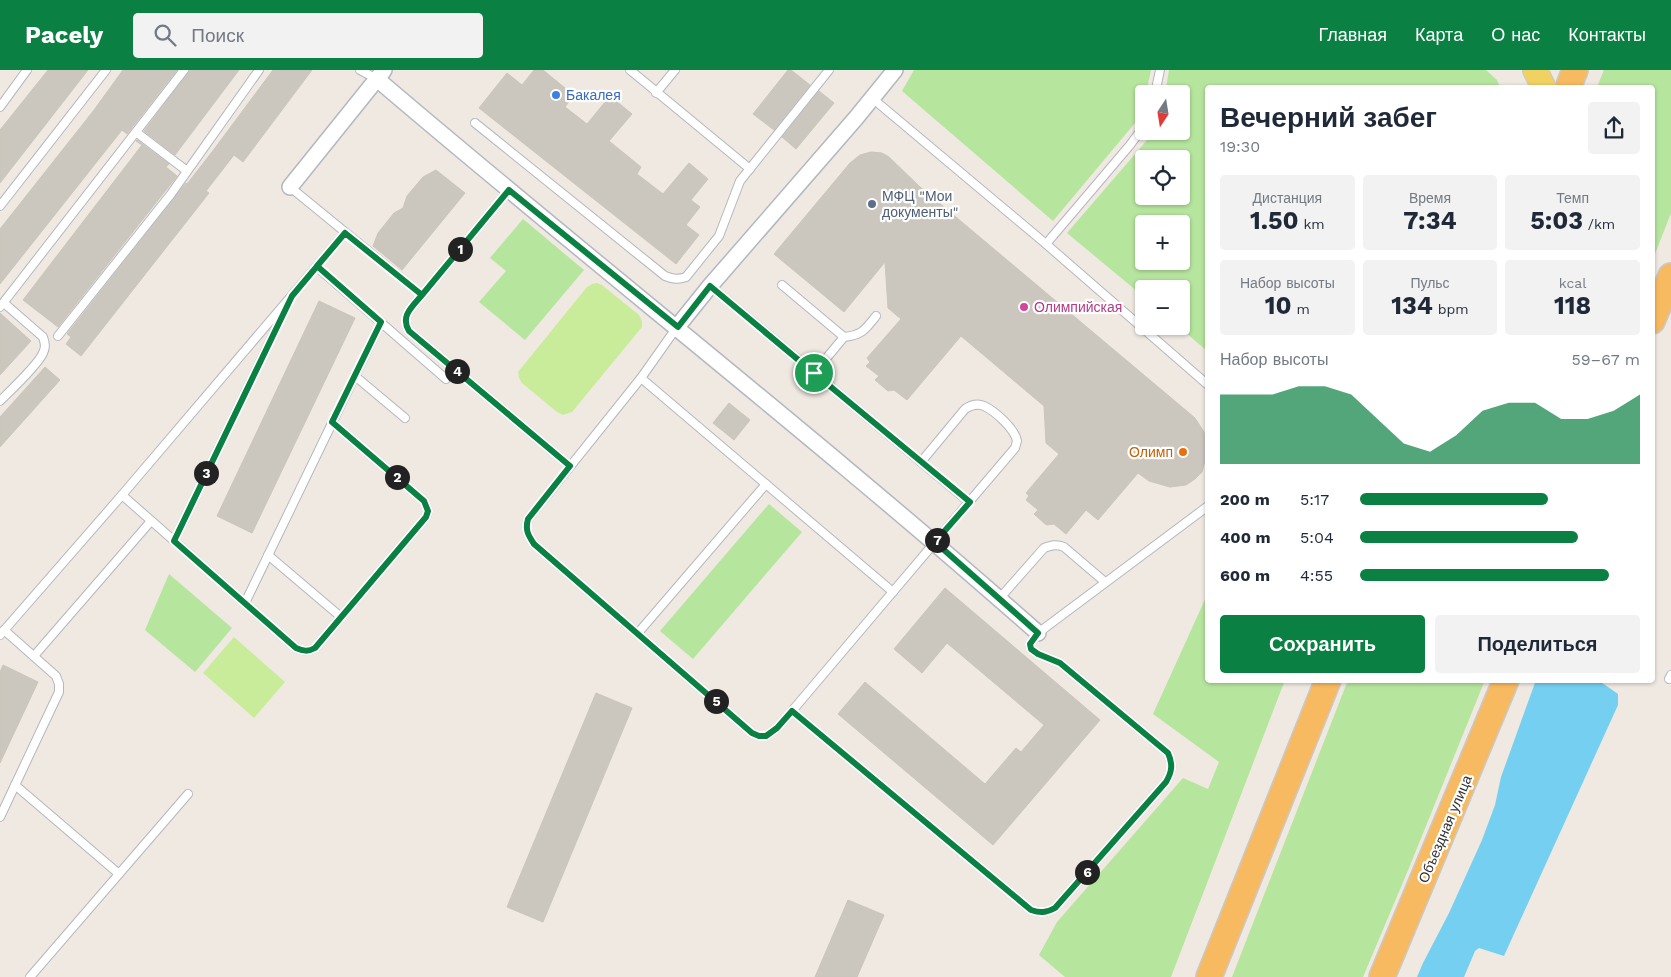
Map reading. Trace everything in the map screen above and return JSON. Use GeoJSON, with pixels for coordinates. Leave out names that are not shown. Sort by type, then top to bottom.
{"type":"FeatureCollection","features":[{"type":"Feature","properties":{"kind":"highway"},"geometry":{"type":"LineString","coordinates":[[1569,85],[1575,70]]}},
{"type":"Feature","properties":{"kind":"highway"},"geometry":{"type":"LineString","coordinates":[[1655,315],[1671,276]]}},
{"type":"Feature","properties":{"kind":"highway"},"geometry":{"type":"LineString","coordinates":[[1209,977],[1327,683]]}},
{"type":"Feature","properties":{"kind":"highway","name":"Объездная улица"},"geometry":{"type":"LineString","coordinates":[[1382,977],[1505,683]]}},
{"type":"Feature","properties":{"kind":"main road"},"geometry":{"type":"LineString","coordinates":[[1534,70],[1542,85]]}},
{"type":"Feature","properties":{"kind":"street"},"geometry":{"type":"LineString","coordinates":[[678,327],[710,286],[895,70]]}},
{"type":"Feature","properties":{"kind":"street"},"geometry":{"type":"LineString","coordinates":[[290,187],[380,74],[509,190],[678,327],[935,542],[1038,633]]}},
{"type":"Feature","properties":{"kind":"street"},"geometry":{"type":"LineString","coordinates":[[1655,326],[1662,316],[1671,309]]}},
{"type":"Feature","properties":{"kind":"lane"},"geometry":{"type":"LineString","coordinates":[[0,106],[27,70]]}},
{"type":"Feature","properties":{"kind":"lane"},"geometry":{"type":"LineString","coordinates":[[0,206],[106,70]]}},
{"type":"Feature","properties":{"kind":"lane"},"geometry":{"type":"LineString","coordinates":[[0,401],[37,362],[43,354],[46,344],[43,337],[2,305],[184,70]]}},
{"type":"Feature","properties":{"kind":"lane"},"geometry":{"type":"LineString","coordinates":[[58,336],[187,171],[259,70]]}},
{"type":"Feature","properties":{"kind":"lane"},"geometry":{"type":"LineString","coordinates":[[360,70],[380,74]]}},
{"type":"Feature","properties":{"kind":"lane"},"geometry":{"type":"LineString","coordinates":[[630,70],[750,169]]}},
{"type":"Feature","properties":{"kind":"lane"},"geometry":{"type":"LineString","coordinates":[[656,93],[675,70]]}},
{"type":"Feature","properties":{"kind":"lane"},"geometry":{"type":"LineString","coordinates":[[475,123],[665,276],[674,279],[686,277],[714,243],[723,227],[735,190],[830,70]]}},
{"type":"Feature","properties":{"kind":"lane"},"geometry":{"type":"LineString","coordinates":[[1157,85],[1160,70]]}},
{"type":"Feature","properties":{"kind":"lane"},"geometry":{"type":"LineString","coordinates":[[872,98],[1046,244],[1205,382]]}},
{"type":"Feature","properties":{"kind":"lane"},"geometry":{"type":"LineString","coordinates":[[136,132],[187,171]]}},
{"type":"Feature","properties":{"kind":"lane"},"geometry":{"type":"LineString","coordinates":[[1046,244],[1135,138]]}},
{"type":"Feature","properties":{"kind":"lane"},"geometry":{"type":"LineString","coordinates":[[290,187],[422,295]]}},
{"type":"Feature","properties":{"kind":"lane"},"geometry":{"type":"LineString","coordinates":[[509,190],[407,313],[405,319],[406,326],[409,331],[570,466]]}},
{"type":"Feature","properties":{"kind":"lane"},"geometry":{"type":"LineString","coordinates":[[0,817],[59,692],[56,676],[34,656],[2,632],[122,495],[345,233]]}},
{"type":"Feature","properties":{"kind":"lane"},"geometry":{"type":"LineString","coordinates":[[317,266],[446,379]]}},
{"type":"Feature","properties":{"kind":"lane"},"geometry":{"type":"LineString","coordinates":[[782,285],[844,337]]}},
{"type":"Feature","properties":{"kind":"lane"},"geometry":{"type":"LineString","coordinates":[[710,286],[970,502]]}},
{"type":"Feature","properties":{"kind":"lane"},"geometry":{"type":"LineString","coordinates":[[174,541],[292,296]]}},
{"type":"Feature","properties":{"kind":"lane"},"geometry":{"type":"LineString","coordinates":[[814,373],[844,337],[862,333],[876,316]]}},
{"type":"Feature","properties":{"kind":"lane"},"geometry":{"type":"LineString","coordinates":[[245,603],[381,322]]}},
{"type":"Feature","properties":{"kind":"lane"},"geometry":{"type":"LineString","coordinates":[[678,327],[641,378],[528,519],[526,526],[528,535],[534,544],[752,733],[766,736],[777,728],[970,502],[1015,448],[1017,441],[1012,429],[985,406],[970,405],[921,462]]}},
{"type":"Feature","properties":{"kind":"lane"},"geometry":{"type":"LineString","coordinates":[[355,376],[405,418]]}},
{"type":"Feature","properties":{"kind":"lane"},"geometry":{"type":"LineString","coordinates":[[641,378],[893,592]]}},
{"type":"Feature","properties":{"kind":"lane"},"geometry":{"type":"LineString","coordinates":[[122,495],[296,648],[302,651],[310,651],[315,648],[426,517],[428,511],[424,501],[332,422]]}},
{"type":"Feature","properties":{"kind":"lane"},"geometry":{"type":"LineString","coordinates":[[638,633],[766,484]]}},
{"type":"Feature","properties":{"kind":"lane"},"geometry":{"type":"LineString","coordinates":[[792,711],[1031,910],[1039,913],[1049,912],[1055,908],[1166,782],[1172,768],[1168,753],[1060,663],[1038,654],[1031,649],[1030,644],[1038,633],[1205,508]]}},
{"type":"Feature","properties":{"kind":"lane"},"geometry":{"type":"LineString","coordinates":[[34,656],[151,521]]}},
{"type":"Feature","properties":{"kind":"lane"},"geometry":{"type":"LineString","coordinates":[[999,598],[1044,548],[1051,545],[1064,547],[1105,582]]}},
{"type":"Feature","properties":{"kind":"lane"},"geometry":{"type":"LineString","coordinates":[[268,554],[341,617]]}},
{"type":"Feature","properties":{"kind":"lane"},"geometry":{"type":"LineString","coordinates":[[15,785],[119,874]]}},
{"type":"Feature","properties":{"kind":"lane"},"geometry":{"type":"LineString","coordinates":[[30,977],[188,794]]}},
{"type":"Feature","properties":{"kind":"green space"},"geometry":{"type":"Polygon","coordinates":[[[914,70],[1151,70],[1148,85],[1135,85],[1135,123],[1053,221],[902,91],[914,70]]]}},
{"type":"Feature","properties":{"kind":"green space"},"geometry":{"type":"Polygon","coordinates":[[[1169,70],[1486,70],[1497,80],[1499,85],[1205,85],[1205,349],[1188,335],[1190,335],[1190,280],[1135,280],[1135,290],[1067,233],[1135,154],[1135,205],[1190,205],[1190,150],[1139,150],[1147,140],[1190,140],[1190,85],[1166,85],[1169,70]]]}},
{"type":"Feature","properties":{"kind":"green space"},"geometry":{"type":"Polygon","coordinates":[[[1604,70],[1671,70],[1671,213],[1655,254],[1655,85],[1598,85],[1604,70]]]}},
{"type":"Feature","properties":{"kind":"green space"},"geometry":{"type":"Polygon","coordinates":[[[523,219],[584,270],[525,340],[479,302],[506,271],[490,258],[523,219]]]}},
{"type":"Feature","properties":{"kind":"green space"},"geometry":{"type":"Polygon","coordinates":[[[597,283],[639,315],[642,327],[572,412],[563,415],[522,383],[518,372],[587,287],[597,283]]]}},
{"type":"Feature","properties":{"kind":"green space"},"geometry":{"type":"Polygon","coordinates":[[[769,504],[802,532],[693,659],[660,631],[769,504]]]}},
{"type":"Feature","properties":{"kind":"green space"},"geometry":{"type":"Polygon","coordinates":[[[169,574],[232,628],[195,672],[145,630],[169,574]]]}},
{"type":"Feature","properties":{"kind":"green space"},"geometry":{"type":"Polygon","coordinates":[[[1205,599],[1205,683],[1284,683],[1171,977],[1065,977],[1039,955],[1057,922],[1183,778],[1208,789],[1219,762],[1153,714],[1205,599]]]}},
{"type":"Feature","properties":{"kind":"green space"},"geometry":{"type":"Polygon","coordinates":[[[234,637],[285,682],[254,718],[203,673],[234,637]]]}},
{"type":"Feature","properties":{"kind":"green space"},"geometry":{"type":"Polygon","coordinates":[[[1347,683],[1484,683],[1363,977],[1232,977],[1347,683]]]}},
{"type":"Feature","properties":{"kind":"water"},"geometry":{"type":"Polygon","coordinates":[[[1535,683],[1602,683],[1618,694],[1618,705],[1504,956],[1479,948],[1475,951],[1464,977],[1417,977],[1482,840],[1495,805],[1501,777],[1535,683]]]}},
{"type":"Feature","properties":{"kind":"building"},"geometry":{"type":"Polygon","coordinates":[[[48,70],[88,70],[0,183],[0,130],[48,70]]]}},
{"type":"Feature","properties":{"kind":"building"},"geometry":{"type":"Polygon","coordinates":[[[123,70],[177,70],[127,134],[122,130],[0,284],[0,229],[94,110],[123,70]]]}},
{"type":"Feature","properties":{"kind":"building"},"geometry":{"type":"Polygon","coordinates":[[[190,70],[239,70],[175,155],[144,131],[190,70]]]}},
{"type":"Feature","properties":{"kind":"building"},"geometry":{"type":"Polygon","coordinates":[[[273,70],[312,70],[243,162],[234,155],[206,191],[209,193],[81,356],[66,344],[71,337],[67,334],[212,152],[273,70]]]}},
{"type":"Feature","properties":{"kind":"building"},"geometry":{"type":"Polygon","coordinates":[[[534,70],[543,70],[573,96],[565,107],[587,124],[610,96],[632,114],[609,141],[641,167],[637,174],[663,194],[689,163],[708,179],[691,200],[700,207],[686,225],[699,235],[676,264],[479,108],[507,73],[522,85],[534,70]]]}},
{"type":"Feature","properties":{"kind":"building"},"geometry":{"type":"Polygon","coordinates":[[[788,70],[791,70],[810,85],[774,130],[753,114],[788,70]]]}},
{"type":"Feature","properties":{"kind":"building"},"geometry":{"type":"Polygon","coordinates":[[[819,91],[834,103],[796,149],[782,137],[819,91]]]}},
{"type":"Feature","properties":{"kind":"building"},"geometry":{"type":"Polygon","coordinates":[[[137,140],[169,164],[166,167],[177,176],[58,327],[23,300],[142,145],[137,140]]]}},
{"type":"Feature","properties":{"kind":"building"},"geometry":{"type":"Polygon","coordinates":[[[871,152],[882,153],[889,157],[919,186],[1195,418],[1204,432],[1205,439],[1205,461],[1202,472],[1186,485],[1170,487],[1149,481],[1138,473],[1098,520],[1086,510],[1066,534],[1054,524],[1047,525],[1044,523],[1034,514],[1038,510],[1026,500],[1029,496],[1026,493],[1059,454],[1046,443],[1044,406],[961,336],[907,400],[894,390],[888,391],[875,380],[879,376],[866,366],[870,362],[867,358],[901,319],[888,308],[885,262],[844,312],[774,254],[850,163],[860,155],[871,152]]]}},
{"type":"Feature","properties":{"kind":"building"},"geometry":{"type":"Polygon","coordinates":[[[436,170],[465,193],[402,270],[373,246],[378,233],[394,213],[403,208],[407,196],[423,177],[436,170]]]}},
{"type":"Feature","properties":{"kind":"building"},"geometry":{"type":"Polygon","coordinates":[[[319,301],[355,318],[252,533],[217,516],[319,301]]]}},
{"type":"Feature","properties":{"kind":"building"},"geometry":{"type":"Polygon","coordinates":[[[0,313],[31,341],[0,375],[0,313]]]}},
{"type":"Feature","properties":{"kind":"building"},"geometry":{"type":"Polygon","coordinates":[[[45,367],[60,380],[0,447],[0,417],[45,367]]]}},
{"type":"Feature","properties":{"kind":"building"},"geometry":{"type":"Polygon","coordinates":[[[729,403],[750,420],[734,440],[713,423],[729,403]]]}},
{"type":"Feature","properties":{"kind":"building"},"geometry":{"type":"Polygon","coordinates":[[[945,588],[1100,720],[993,845],[838,714],[865,682],[985,784],[1016,748],[1021,752],[1044,725],[947,643],[922,673],[894,649],[945,588]]]}},
{"type":"Feature","properties":{"kind":"building"},"geometry":{"type":"Polygon","coordinates":[[[3,665],[38,682],[0,763],[0,672],[3,665]]]}},
{"type":"Feature","properties":{"kind":"building"},"geometry":{"type":"Polygon","coordinates":[[[596,693],[632,708],[543,922],[507,907],[596,693]]]}},
{"type":"Feature","properties":{"kind":"building"},"geometry":{"type":"Polygon","coordinates":[[[848,900],[884,915],[857,977],[815,977],[848,900]]]}},
{"type":"Feature","properties":{"kind":"place","name":"Бакалея"},"geometry":{"type":"Point","coordinates":[556,95]}},
{"type":"Feature","properties":{"kind":"place","name":"МФЦ \"Мои документы\""},"geometry":{"type":"Point","coordinates":[872,204]}},
{"type":"Feature","properties":{"kind":"place","name":"Олимпийская"},"geometry":{"type":"Point","coordinates":[1024,307]}},
{"type":"Feature","properties":{"kind":"place","name":"Олимп"},"geometry":{"type":"Point","coordinates":[1183,452]}},
{"type":"Feature","properties":{"kind":"route"},"geometry":{"type":"LineString","coordinates":[[814,373],[710,286],[678,327],[509,190],[422,295],[345,233],[317,266],[381,322],[332,422],[424,501],[428,511],[426,517],[315,648],[310,651],[302,651],[296,648],[174,541],[292,296],[345,233],[383,264],[422,295],[407,313],[405,319],[409,331],[570,466],[528,519],[526,526],[528,535],[534,544],[752,733],[766,736],[777,728],[792,711],[1031,910],[1039,913],[1049,912],[1055,908],[1166,782],[1172,768],[1168,753],[1060,663],[1031,649],[1030,644],[1038,633],[935,542],[970,502],[814,373]]}}]}
